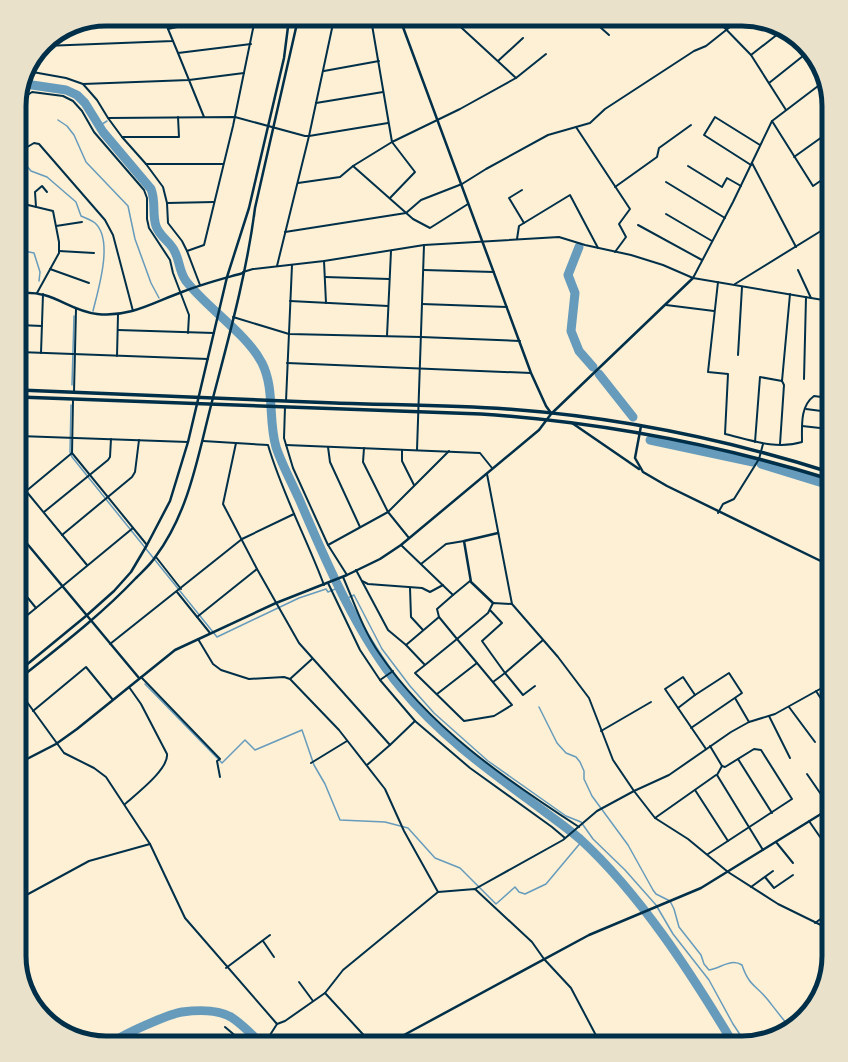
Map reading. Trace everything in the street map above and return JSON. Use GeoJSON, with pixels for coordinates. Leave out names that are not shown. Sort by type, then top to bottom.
{"type":"FeatureCollection","features":[{"type":"Feature","properties":{"kind":"main road"},"geometry":{"type":"LineString","coordinates":[[26,390],[507,409],[641,426],[761,452],[822,470]]}},
{"type":"Feature","properties":{"kind":"main road"},"geometry":{"type":"LineString","coordinates":[[26,397],[481,414],[548,420],[640,434],[759,459],[822,477]]}},
{"type":"Feature","properties":{"kind":"street"},"geometry":{"type":"LineString","coordinates":[[167,26],[204,117]]}},
{"type":"Feature","properties":{"kind":"street"},"geometry":{"type":"LineString","coordinates":[[168,29],[182,26]]}},
{"type":"Feature","properties":{"kind":"street"},"geometry":{"type":"LineString","coordinates":[[187,251],[204,245],[235,117],[254,26]]}},
{"type":"Feature","properties":{"kind":"street"},"geometry":{"type":"LineString","coordinates":[[26,665],[86,616],[114,591],[131,572],[148,545],[170,501],[188,442],[227,277],[249,208],[284,58],[289,26]]}},
{"type":"Feature","properties":{"kind":"street"},"geometry":{"type":"LineString","coordinates":[[26,673],[91,622],[156,557],[169,536],[185,503],[203,441],[233,319],[252,234],[255,208],[275,128],[297,26]]}},
{"type":"Feature","properties":{"kind":"street"},"geometry":{"type":"LineString","coordinates":[[278,266],[324,71],[332,26]]}},
{"type":"Feature","properties":{"kind":"street"},"geometry":{"type":"LineString","coordinates":[[372,26],[392,142],[415,172],[390,198]]}},
{"type":"Feature","properties":{"kind":"street"},"geometry":{"type":"LineString","coordinates":[[403,26],[531,373],[551,414]]}},
{"type":"Feature","properties":{"kind":"street"},"geometry":{"type":"LineString","coordinates":[[460,26],[516,78]]}},
{"type":"Feature","properties":{"kind":"street"},"geometry":{"type":"LineString","coordinates":[[599,26],[609,34]]}},
{"type":"Feature","properties":{"kind":"street"},"geometry":{"type":"LineString","coordinates":[[722,26],[751,55],[786,110]]}},
{"type":"Feature","properties":{"kind":"street"},"geometry":{"type":"LineString","coordinates":[[285,232],[406,213],[421,200],[462,184],[486,168],[548,135],[590,123],[605,109],[694,51],[706,46],[731,26]]}},
{"type":"Feature","properties":{"kind":"street"},"geometry":{"type":"LineString","coordinates":[[751,55],[777,34]]}},
{"type":"Feature","properties":{"kind":"street"},"geometry":{"type":"LineString","coordinates":[[498,61],[523,38]]}},
{"type":"Feature","properties":{"kind":"street"},"geometry":{"type":"LineString","coordinates":[[53,46],[173,41]]}},
{"type":"Feature","properties":{"kind":"street"},"geometry":{"type":"LineString","coordinates":[[178,53],[251,44]]}},
{"type":"Feature","properties":{"kind":"street"},"geometry":{"type":"LineString","coordinates":[[298,183],[340,177],[353,166],[392,142],[460,109],[516,78],[546,54]]}},
{"type":"Feature","properties":{"kind":"street"},"geometry":{"type":"LineString","coordinates":[[768,83],[804,55]]}},
{"type":"Feature","properties":{"kind":"street"},"geometry":{"type":"LineString","coordinates":[[324,71],[379,61]]}},
{"type":"Feature","properties":{"kind":"street"},"geometry":{"type":"LineString","coordinates":[[33,72],[66,78],[83,84],[189,80],[244,73]]}},
{"type":"Feature","properties":{"kind":"street"},"geometry":{"type":"LineString","coordinates":[[83,84],[97,100],[122,137],[159,179],[167,202],[168,223],[182,241],[199,285]]}},
{"type":"Feature","properties":{"kind":"street"},"geometry":{"type":"LineString","coordinates":[[26,759],[56,744],[175,650],[276,603],[324,585],[380,559],[409,538],[539,430],[551,414],[693,278],[725,218],[772,121],[819,85]]}},
{"type":"Feature","properties":{"kind":"street"},"geometry":{"type":"LineString","coordinates":[[27,96],[32,92],[62,96],[73,101],[82,111],[94,132],[144,190],[148,198],[147,219],[149,228],[168,256],[189,315],[188,333]]}},
{"type":"Feature","properties":{"kind":"street"},"geometry":{"type":"LineString","coordinates":[[316,104],[383,92]]}},
{"type":"Feature","properties":{"kind":"street"},"geometry":{"type":"LineString","coordinates":[[108,118],[235,117],[305,136],[388,123]]}},
{"type":"Feature","properties":{"kind":"street"},"geometry":{"type":"LineString","coordinates":[[760,145],[715,117],[704,135],[751,164],[796,247]]}},
{"type":"Feature","properties":{"kind":"street"},"geometry":{"type":"LineString","coordinates":[[122,137],[179,136],[178,118]]}},
{"type":"Feature","properties":{"kind":"street"},"geometry":{"type":"LineString","coordinates":[[772,121],[813,186],[822,180]]}},
{"type":"Feature","properties":{"kind":"street"},"geometry":{"type":"LineString","coordinates":[[615,187],[657,157],[659,148],[691,125]]}},
{"type":"Feature","properties":{"kind":"street"},"geometry":{"type":"LineString","coordinates":[[576,127],[630,209],[619,224],[626,237],[615,252]]}},
{"type":"Feature","properties":{"kind":"street"},"geometry":{"type":"LineString","coordinates":[[794,157],[822,137]]}},
{"type":"Feature","properties":{"kind":"street"},"geometry":{"type":"LineString","coordinates":[[26,148],[34,143],[39,144],[105,220],[113,235],[133,312]]}},
{"type":"Feature","properties":{"kind":"street"},"geometry":{"type":"LineString","coordinates":[[146,164],[223,164]]}},
{"type":"Feature","properties":{"kind":"street"},"geometry":{"type":"LineString","coordinates":[[353,166],[406,213],[430,228],[468,204]]}},
{"type":"Feature","properties":{"kind":"street"},"geometry":{"type":"LineString","coordinates":[[688,166],[722,187],[727,178],[741,186]]}},
{"type":"Feature","properties":{"kind":"street"},"geometry":{"type":"LineString","coordinates":[[666,182],[725,218]]}},
{"type":"Feature","properties":{"kind":"street"},"geometry":{"type":"LineString","coordinates":[[36,207],[35,192],[42,186],[47,192]]}},
{"type":"Feature","properties":{"kind":"street"},"geometry":{"type":"LineString","coordinates":[[522,190],[509,198],[524,223]]}},
{"type":"Feature","properties":{"kind":"street"},"geometry":{"type":"LineString","coordinates":[[517,239],[519,226],[570,195],[598,248]]}},
{"type":"Feature","properties":{"kind":"street"},"geometry":{"type":"LineString","coordinates":[[167,202],[214,202]]}},
{"type":"Feature","properties":{"kind":"street"},"geometry":{"type":"LineString","coordinates":[[26,205],[53,211],[60,242],[59,251],[37,293]]}},
{"type":"Feature","properties":{"kind":"street"},"geometry":{"type":"LineString","coordinates":[[666,214],[712,241]]}},
{"type":"Feature","properties":{"kind":"street"},"geometry":{"type":"LineString","coordinates":[[56,226],[82,222]]}},
{"type":"Feature","properties":{"kind":"street"},"geometry":{"type":"LineString","coordinates":[[638,225],[702,260]]}},
{"type":"Feature","properties":{"kind":"street"},"geometry":{"type":"LineString","coordinates":[[734,285],[822,231]]}},
{"type":"Feature","properties":{"kind":"street"},"geometry":{"type":"LineString","coordinates":[[26,293],[43,294],[76,309],[96,314],[118,315],[133,312],[199,285],[253,269],[324,261],[424,245],[559,237],[662,265],[693,278],[822,300]]}},
{"type":"Feature","properties":{"kind":"street"},"geometry":{"type":"LineString","coordinates":[[417,450],[424,245]]}},
{"type":"Feature","properties":{"kind":"street"},"geometry":{"type":"LineString","coordinates":[[59,251],[94,253]]}},
{"type":"Feature","properties":{"kind":"street"},"geometry":{"type":"LineString","coordinates":[[387,336],[391,251]]}},
{"type":"Feature","properties":{"kind":"street"},"geometry":{"type":"LineString","coordinates":[[324,261],[326,303]]}},
{"type":"Feature","properties":{"kind":"street"},"geometry":{"type":"LineString","coordinates":[[286,400],[292,265]]}},
{"type":"Feature","properties":{"kind":"street"},"geometry":{"type":"LineString","coordinates":[[50,268],[89,283]]}},
{"type":"Feature","properties":{"kind":"street"},"geometry":{"type":"LineString","coordinates":[[424,270],[494,272]]}},
{"type":"Feature","properties":{"kind":"street"},"geometry":{"type":"LineString","coordinates":[[798,270],[811,298]]}},
{"type":"Feature","properties":{"kind":"street"},"geometry":{"type":"LineString","coordinates":[[325,276],[390,279]]}},
{"type":"Feature","properties":{"kind":"street"},"geometry":{"type":"LineString","coordinates":[[718,282],[708,372],[728,374],[725,434],[763,444],[794,444],[802,442],[803,412],[806,409],[809,400],[814,396],[822,397]]}},
{"type":"Feature","properties":{"kind":"street"},"geometry":{"type":"LineString","coordinates":[[738,355],[742,286]]}},
{"type":"Feature","properties":{"kind":"street"},"geometry":{"type":"LineString","coordinates":[[41,353],[43,294]]}},
{"type":"Feature","properties":{"kind":"street"},"geometry":{"type":"LineString","coordinates":[[780,444],[784,385],[782,381],[790,294]]}},
{"type":"Feature","properties":{"kind":"street"},"geometry":{"type":"LineString","coordinates":[[804,378],[806,297]]}},
{"type":"Feature","properties":{"kind":"street"},"geometry":{"type":"LineString","coordinates":[[290,301],[388,306]]}},
{"type":"Feature","properties":{"kind":"street"},"geometry":{"type":"LineString","coordinates":[[422,304],[507,307]]}},
{"type":"Feature","properties":{"kind":"street"},"geometry":{"type":"LineString","coordinates":[[664,305],[714,311]]}},
{"type":"Feature","properties":{"kind":"street"},"geometry":{"type":"LineString","coordinates":[[74,392],[76,309]]}},
{"type":"Feature","properties":{"kind":"street"},"geometry":{"type":"LineString","coordinates":[[117,356],[118,315]]}},
{"type":"Feature","properties":{"kind":"street"},"geometry":{"type":"LineString","coordinates":[[233,319],[289,334],[421,337],[520,342]]}},
{"type":"Feature","properties":{"kind":"street"},"geometry":{"type":"LineString","coordinates":[[26,325],[42,326]]}},
{"type":"Feature","properties":{"kind":"street"},"geometry":{"type":"LineString","coordinates":[[118,330],[214,333]]}},
{"type":"Feature","properties":{"kind":"street"},"geometry":{"type":"LineString","coordinates":[[26,352],[208,359]]}},
{"type":"Feature","properties":{"kind":"street"},"geometry":{"type":"LineString","coordinates":[[287,363],[531,373]]}},
{"type":"Feature","properties":{"kind":"street"},"geometry":{"type":"LineString","coordinates":[[755,442],[760,377],[782,381]]}},
{"type":"Feature","properties":{"kind":"street"},"geometry":{"type":"LineString","coordinates":[[74,399],[72,453],[148,545]]}},
{"type":"Feature","properties":{"kind":"street"},"geometry":{"type":"LineString","coordinates":[[286,407],[284,438],[293,468],[328,545],[347,575]]}},
{"type":"Feature","properties":{"kind":"street"},"geometry":{"type":"LineString","coordinates":[[806,409],[822,411]]}},
{"type":"Feature","properties":{"kind":"street"},"geometry":{"type":"LineString","coordinates":[[572,423],[643,472],[667,486],[718,513],[822,562]]}},
{"type":"Feature","properties":{"kind":"street"},"geometry":{"type":"LineString","coordinates":[[641,426],[635,458],[643,472]]}},
{"type":"Feature","properties":{"kind":"street"},"geometry":{"type":"LineString","coordinates":[[802,426],[822,428]]}},
{"type":"Feature","properties":{"kind":"street"},"geometry":{"type":"LineString","coordinates":[[26,436],[188,442]]}},
{"type":"Feature","properties":{"kind":"street"},"geometry":{"type":"LineString","coordinates":[[44,512],[110,457],[111,439]]}},
{"type":"Feature","properties":{"kind":"street"},"geometry":{"type":"LineString","coordinates":[[62,534],[132,477],[135,472],[139,440]]}},
{"type":"Feature","properties":{"kind":"street"},"geometry":{"type":"LineString","coordinates":[[203,441],[268,445],[278,479],[313,554],[324,585]]}},
{"type":"Feature","properties":{"kind":"street"},"geometry":{"type":"LineString","coordinates":[[236,443],[223,504],[298,643],[390,745]]}},
{"type":"Feature","properties":{"kind":"street"},"geometry":{"type":"LineString","coordinates":[[718,513],[723,504],[734,499],[759,459],[763,444]]}},
{"type":"Feature","properties":{"kind":"street"},"geometry":{"type":"LineString","coordinates":[[286,445],[480,453],[492,468]]}},
{"type":"Feature","properties":{"kind":"street"},"geometry":{"type":"LineString","coordinates":[[328,447],[330,462],[360,527]]}},
{"type":"Feature","properties":{"kind":"street"},"geometry":{"type":"LineString","coordinates":[[364,448],[363,462],[388,512],[409,538]]}},
{"type":"Feature","properties":{"kind":"street"},"geometry":{"type":"LineString","coordinates":[[402,450],[402,461],[414,485]]}},
{"type":"Feature","properties":{"kind":"street"},"geometry":{"type":"LineString","coordinates":[[328,545],[388,512],[449,451]]}},
{"type":"Feature","properties":{"kind":"street"},"geometry":{"type":"LineString","coordinates":[[72,453],[26,491],[87,565]]}},
{"type":"Feature","properties":{"kind":"street"},"geometry":{"type":"LineString","coordinates":[[486,473],[512,604],[589,698],[613,760],[634,790],[655,818],[708,854],[728,872],[778,904],[822,926]]}},
{"type":"Feature","properties":{"kind":"street"},"geometry":{"type":"LineString","coordinates":[[110,644],[242,539],[294,514]]}},
{"type":"Feature","properties":{"kind":"street"},"geometry":{"type":"LineString","coordinates":[[26,616],[133,528]]}},
{"type":"Feature","properties":{"kind":"street"},"geometry":{"type":"LineString","coordinates":[[421,564],[446,544],[464,542],[498,533]]}},
{"type":"Feature","properties":{"kind":"street"},"geometry":{"type":"LineString","coordinates":[[26,542],[91,622],[140,678],[220,759],[217,761],[220,778]]}},
{"type":"Feature","properties":{"kind":"street"},"geometry":{"type":"LineString","coordinates":[[464,542],[470,581],[493,603],[512,604]]}},
{"type":"Feature","properties":{"kind":"street"},"geometry":{"type":"LineString","coordinates":[[401,544],[453,595]]}},
{"type":"Feature","properties":{"kind":"street"},"geometry":{"type":"LineString","coordinates":[[156,557],[181,589]]}},
{"type":"Feature","properties":{"kind":"street"},"geometry":{"type":"LineString","coordinates":[[198,617],[257,569]]}},
{"type":"Feature","properties":{"kind":"street"},"geometry":{"type":"LineString","coordinates":[[355,570],[388,630],[406,645],[425,665]]}},
{"type":"Feature","properties":{"kind":"street"},"geometry":{"type":"LineString","coordinates":[[342,577],[368,634],[379,653],[400,683],[420,705],[470,751],[578,828]]}},
{"type":"Feature","properties":{"kind":"street"},"geometry":{"type":"LineString","coordinates":[[361,580],[368,584],[422,588],[430,592],[442,585]]}},
{"type":"Feature","properties":{"kind":"street"},"geometry":{"type":"LineString","coordinates":[[470,581],[437,609],[439,617],[457,639],[512,705],[494,716],[464,721],[415,673],[457,639],[488,613],[493,603]]}},
{"type":"Feature","properties":{"kind":"street"},"geometry":{"type":"LineString","coordinates":[[328,583],[360,650],[380,680],[415,721],[470,768],[565,838]]}},
{"type":"Feature","properties":{"kind":"street"},"geometry":{"type":"LineString","coordinates":[[410,588],[411,617],[423,630]]}},
{"type":"Feature","properties":{"kind":"street"},"geometry":{"type":"LineString","coordinates":[[177,592],[210,633]]}},
{"type":"Feature","properties":{"kind":"street"},"geometry":{"type":"LineString","coordinates":[[26,596],[36,608]]}},
{"type":"Feature","properties":{"kind":"street"},"geometry":{"type":"LineString","coordinates":[[490,610],[502,622],[482,641],[523,694],[536,686]]}},
{"type":"Feature","properties":{"kind":"street"},"geometry":{"type":"LineString","coordinates":[[406,645],[439,617]]}},
{"type":"Feature","properties":{"kind":"street"},"geometry":{"type":"LineString","coordinates":[[198,638],[213,664],[221,670],[249,679],[284,677],[290,679],[347,741],[385,789],[404,831],[438,892]]}},
{"type":"Feature","properties":{"kind":"street"},"geometry":{"type":"LineString","coordinates":[[493,682],[506,673],[543,640]]}},
{"type":"Feature","properties":{"kind":"street"},"geometry":{"type":"LineString","coordinates":[[290,679],[312,660]]}},
{"type":"Feature","properties":{"kind":"street"},"geometry":{"type":"LineString","coordinates":[[437,694],[477,663]]}},
{"type":"Feature","properties":{"kind":"street"},"geometry":{"type":"LineString","coordinates":[[33,711],[86,668],[113,700]]}},
{"type":"Feature","properties":{"kind":"street"},"geometry":{"type":"LineString","coordinates":[[380,680],[393,671]]}},
{"type":"Feature","properties":{"kind":"street"},"geometry":{"type":"LineString","coordinates":[[678,708],[729,673],[742,693],[691,728]]}},
{"type":"Feature","properties":{"kind":"street"},"geometry":{"type":"LineString","coordinates":[[695,695],[683,677],[665,689],[706,749]]}},
{"type":"Feature","properties":{"kind":"street"},"geometry":{"type":"LineString","coordinates":[[125,804],[159,772],[168,759],[167,754],[141,704],[129,687]]}},
{"type":"Feature","properties":{"kind":"street"},"geometry":{"type":"LineString","coordinates":[[270,1035],[277,1024],[285,1021],[325,993],[343,970],[438,892],[475,889],[565,838],[597,811],[634,790],[669,775],[710,746],[749,722],[769,716],[789,707],[822,688]]}},
{"type":"Feature","properties":{"kind":"street"},"geometry":{"type":"LineString","coordinates":[[816,692],[822,701]]}},
{"type":"Feature","properties":{"kind":"street"},"geometry":{"type":"LineString","coordinates":[[735,698],[749,722]]}},
{"type":"Feature","properties":{"kind":"street"},"geometry":{"type":"LineString","coordinates":[[26,701],[64,753],[94,768],[106,777],[150,844],[185,918],[226,968],[277,1024]]}},
{"type":"Feature","properties":{"kind":"street"},"geometry":{"type":"LineString","coordinates":[[601,731],[651,702]]}},
{"type":"Feature","properties":{"kind":"street"},"geometry":{"type":"LineString","coordinates":[[789,707],[815,742]]}},
{"type":"Feature","properties":{"kind":"street"},"geometry":{"type":"LineString","coordinates":[[769,716],[790,758]]}},
{"type":"Feature","properties":{"kind":"street"},"geometry":{"type":"LineString","coordinates":[[367,766],[415,721]]}},
{"type":"Feature","properties":{"kind":"street"},"geometry":{"type":"LineString","coordinates":[[311,763],[347,741]]}},
{"type":"Feature","properties":{"kind":"street"},"geometry":{"type":"LineString","coordinates":[[710,746],[722,766]]}},
{"type":"Feature","properties":{"kind":"street"},"geometry":{"type":"LineString","coordinates":[[708,854],[792,799],[761,750],[754,749],[725,767],[722,766]]}},
{"type":"Feature","properties":{"kind":"street"},"geometry":{"type":"LineString","coordinates":[[738,759],[772,813]]}},
{"type":"Feature","properties":{"kind":"street"},"geometry":{"type":"LineString","coordinates":[[655,818],[717,775],[722,766]]}},
{"type":"Feature","properties":{"kind":"street"},"geometry":{"type":"LineString","coordinates":[[807,774],[822,797]]}},
{"type":"Feature","properties":{"kind":"street"},"geometry":{"type":"LineString","coordinates":[[717,775],[763,850]]}},
{"type":"Feature","properties":{"kind":"street"},"geometry":{"type":"LineString","coordinates":[[695,790],[728,841]]}},
{"type":"Feature","properties":{"kind":"street"},"geometry":{"type":"LineString","coordinates":[[403,1036],[589,935],[701,888],[822,813]]}},
{"type":"Feature","properties":{"kind":"street"},"geometry":{"type":"LineString","coordinates":[[809,821],[822,840]]}},
{"type":"Feature","properties":{"kind":"street"},"geometry":{"type":"LineString","coordinates":[[776,842],[793,863]]}},
{"type":"Feature","properties":{"kind":"street"},"geometry":{"type":"LineString","coordinates":[[26,895],[89,860],[150,844]]}},
{"type":"Feature","properties":{"kind":"street"},"geometry":{"type":"LineString","coordinates":[[751,887],[773,871]]}},
{"type":"Feature","properties":{"kind":"street"},"geometry":{"type":"LineString","coordinates":[[765,877],[774,888],[793,875]]}},
{"type":"Feature","properties":{"kind":"street"},"geometry":{"type":"LineString","coordinates":[[475,889],[532,942],[544,959],[571,988],[596,1036]]}},
{"type":"Feature","properties":{"kind":"street"},"geometry":{"type":"LineString","coordinates":[[815,922],[822,918]]}},
{"type":"Feature","properties":{"kind":"street"},"geometry":{"type":"LineString","coordinates":[[226,968],[270,935]]}},
{"type":"Feature","properties":{"kind":"street"},"geometry":{"type":"LineString","coordinates":[[263,941],[274,957]]}},
{"type":"Feature","properties":{"kind":"street"},"geometry":{"type":"LineString","coordinates":[[299,982],[313,1002]]}},
{"type":"Feature","properties":{"kind":"street"},"geometry":{"type":"LineString","coordinates":[[325,993],[365,1036]]}},
{"type":"Feature","properties":{"kind":"street"},"geometry":{"type":"LineString","coordinates":[[225,1027],[236,1036]]}},
{"type":"Feature","properties":{"kind":"waterway"},"geometry":{"type":"LineString","coordinates":[[29,84],[66,90],[77,95],[85,103],[103,132],[151,189],[156,226],[159,232],[175,251],[183,277],[195,291],[237,331],[255,352],[262,363],[269,383],[272,426],[276,447],[281,460],[344,598],[385,668],[415,704],[445,734],[461,748],[574,834],[602,861],[644,909],[663,935],[700,989],[729,1036]]}},
{"type":"Feature","properties":{"kind":"waterway"},"geometry":{"type":"LineString","coordinates":[[58,120],[67,126],[74,135],[86,162],[128,206],[135,239],[151,283],[159,298]]}},
{"type":"Feature","properties":{"kind":"waterway"},"geometry":{"type":"LineString","coordinates":[[99,126],[107,121]]}},
{"type":"Feature","properties":{"kind":"waterway"},"geometry":{"type":"LineString","coordinates":[[26,165],[31,171],[47,177],[76,202],[81,216],[95,223],[101,231],[104,253],[103,266],[93,311]]}},
{"type":"Feature","properties":{"kind":"waterway"},"geometry":{"type":"LineString","coordinates":[[579,247],[568,275],[575,293],[571,331],[579,351],[593,367]]}},
{"type":"Feature","properties":{"kind":"waterway"},"geometry":{"type":"LineString","coordinates":[[26,251],[34,253],[40,272],[39,281]]}},
{"type":"Feature","properties":{"kind":"waterway"},"geometry":{"type":"LineString","coordinates":[[72,385],[74,316]]}},
{"type":"Feature","properties":{"kind":"waterway"},"geometry":{"type":"LineString","coordinates":[[599,374],[633,417]]}},
{"type":"Feature","properties":{"kind":"waterway"},"geometry":{"type":"LineString","coordinates":[[71,405],[70,452],[72,457],[217,637],[299,598],[326,589],[328,592],[340,587]]}},
{"type":"Feature","properties":{"kind":"waterway"},"geometry":{"type":"LineString","coordinates":[[650,440],[753,462]]}},
{"type":"Feature","properties":{"kind":"waterway"},"geometry":{"type":"LineString","coordinates":[[761,464],[822,483]]}},
{"type":"Feature","properties":{"kind":"waterway"},"geometry":{"type":"LineString","coordinates":[[346,599],[354,595],[382,649],[410,686],[434,713],[488,761],[566,816],[581,822],[593,839],[625,870],[656,905],[673,934],[709,980],[741,1036]]}},
{"type":"Feature","properties":{"kind":"waterway"},"geometry":{"type":"LineString","coordinates":[[145,684],[222,763],[245,740],[255,750],[302,730],[314,765],[325,784],[340,820],[385,822],[408,828],[435,858],[460,868],[496,904],[515,887],[519,892],[525,894],[546,884],[582,841]]}},
{"type":"Feature","properties":{"kind":"waterway"},"geometry":{"type":"LineString","coordinates":[[539,707],[557,743],[566,753],[576,757],[580,762],[584,771],[584,779],[592,796],[628,845],[653,890],[656,894],[670,901],[679,927],[701,955],[704,964],[709,970],[730,963],[738,963],[742,965],[750,981],[764,995],[787,1023]]}},
{"type":"Feature","properties":{"kind":"waterway"},"geometry":{"type":"LineString","coordinates":[[124,1036],[167,1016],[182,1012],[200,1011],[213,1011],[225,1014],[243,1026],[254,1036]]}}]}
